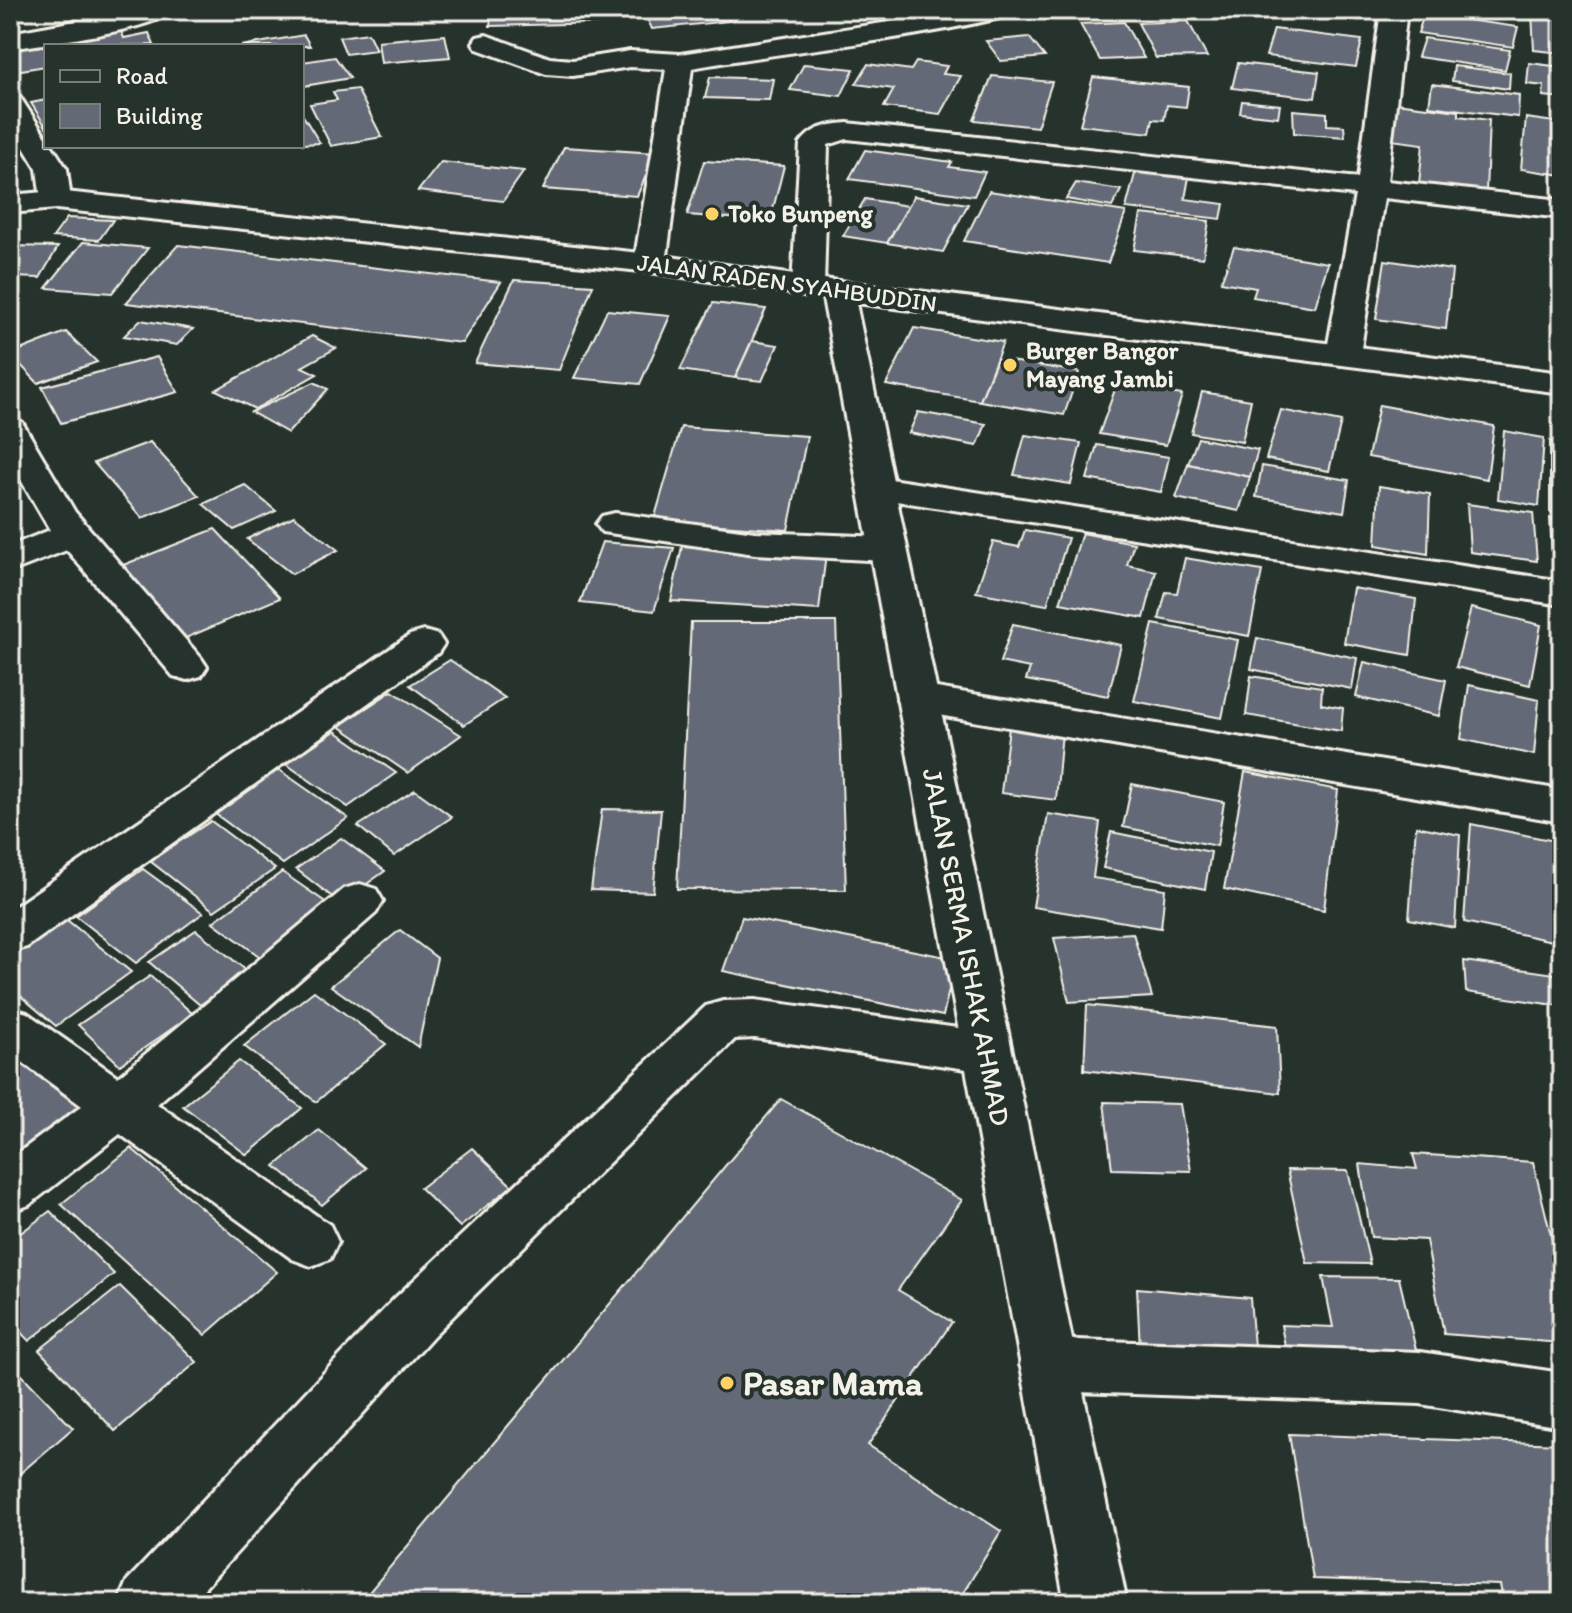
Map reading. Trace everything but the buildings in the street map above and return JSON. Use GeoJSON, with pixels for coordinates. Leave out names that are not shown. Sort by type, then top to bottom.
{"type":"FeatureCollection","features":[{"type":"Feature","properties":{"kind":"street"},"geometry":{"type":"LineString","coordinates":[[10,41],[136,19],[159,10]]}},
{"type":"Feature","properties":{"kind":"street"},"geometry":{"type":"LineString","coordinates":[[486,43],[546,66],[573,68],[630,59],[680,62],[783,44],[934,25],[1003,10]]}},
{"type":"Feature","properties":{"kind":"street"},"geometry":{"type":"LineString","coordinates":[[1343,355],[1371,187],[1394,10]]}},
{"type":"Feature","properties":{"kind":"street"},"geometry":{"type":"LineString","coordinates":[[650,263],[680,62]]}},
{"type":"Feature","properties":{"kind":"street"},"geometry":{"type":"LineString","coordinates":[[10,103],[52,169],[56,200]]}},
{"type":"Feature","properties":{"kind":"street","name":"JALAN SERMA ISHAK AHMAD"},"geometry":{"type":"LineString","coordinates":[[1096,1603],[877,488],[822,288],[814,144],[829,133],[870,133],[1371,187]]}},
{"type":"Feature","properties":{"kind":"street"},"geometry":{"type":"LineString","coordinates":[[1371,187],[1562,209]]}},
{"type":"Feature","properties":{"kind":"street","name":"JALAN RADEN SYAHBUDDIN"},"geometry":{"type":"LineString","coordinates":[[10,204],[56,200],[650,263],[1562,383]]}},
{"type":"Feature","properties":{"kind":"street"},"geometry":{"type":"LineString","coordinates":[[10,429],[59,516],[187,667]]}},
{"type":"Feature","properties":{"kind":"street"},"geometry":{"type":"LineString","coordinates":[[877,488],[1562,593]]}},
{"type":"Feature","properties":{"kind":"street"},"geometry":{"type":"LineString","coordinates":[[615,524],[755,543],[887,549]]}},
{"type":"Feature","properties":{"kind":"street"},"geometry":{"type":"LineString","coordinates":[[10,560],[73,534]]}},
{"type":"Feature","properties":{"kind":"street"},"geometry":{"type":"LineString","coordinates":[[10,934],[424,644]]}},
{"type":"Feature","properties":{"kind":"street"},"geometry":{"type":"LineString","coordinates":[[918,699],[1562,806]]}},
{"type":"Feature","properties":{"kind":"street"},"geometry":{"type":"LineString","coordinates":[[10,1189],[119,1106],[360,901]]}},
{"type":"Feature","properties":{"kind":"street"},"geometry":{"type":"LineString","coordinates":[[149,1603],[414,1317],[723,1020],[755,1019],[987,1052]]}},
{"type":"Feature","properties":{"kind":"street"},"geometry":{"type":"LineString","coordinates":[[10,1027],[311,1242]]}},
{"type":"Feature","properties":{"kind":"street"},"geometry":{"type":"LineString","coordinates":[[1049,1365],[1420,1378],[1562,1400]]}},
{"type":"Feature","properties":{"kind":"place","name":"Toko Bunpeng"},"geometry":{"type":"Point","coordinates":[712,214]}},
{"type":"Feature","properties":{"kind":"place","name":"Burger Bangor Mayang Jambi"},"geometry":{"type":"Point","coordinates":[1010,365]}},
{"type":"Feature","properties":{"kind":"place","name":"Pasar Mama"},"geometry":{"type":"Point","coordinates":[727,1383]}}]}
